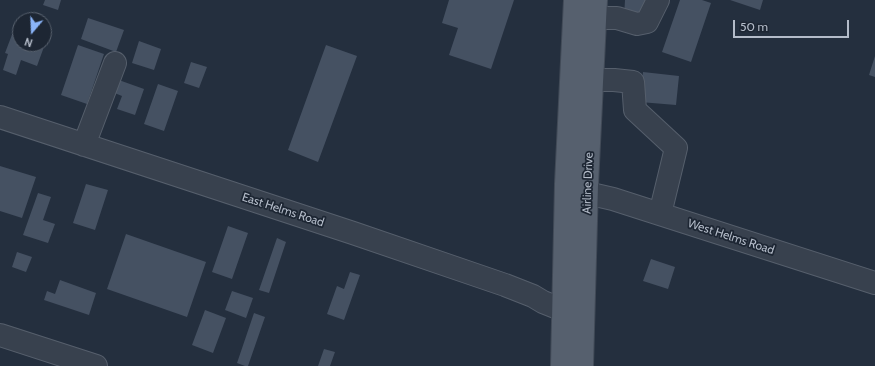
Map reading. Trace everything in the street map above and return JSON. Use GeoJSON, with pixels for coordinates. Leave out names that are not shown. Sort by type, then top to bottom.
{"type":"FeatureCollection","features":[{"type":"Feature","properties":{"kind":"main road","name":"Airline Drive"},"geometry":{"type":"LineString","coordinates":[[562,366],[566,184],[575,0]]}},
{"type":"Feature","properties":{"kind":"main road","name":"Airline Drive"},"geometry":{"type":"LineString","coordinates":[[582,366],[587,193],[596,9]]}},
{"type":"Feature","properties":{"kind":"street"},"geometry":{"type":"LineString","coordinates":[[596,9],[617,9],[637,24],[647,22],[658,0]]}},
{"type":"Feature","properties":{"kind":"street"},"geometry":{"type":"LineString","coordinates":[[84,145],[115,63]]}},
{"type":"Feature","properties":{"kind":"street"},"geometry":{"type":"LineString","coordinates":[[592,80],[633,82],[635,110],[676,148],[660,214]]}},
{"type":"Feature","properties":{"kind":"street","name":"East Helms Road"},"geometry":{"type":"LineString","coordinates":[[0,117],[411,252],[505,285],[563,310]]}},
{"type":"Feature","properties":{"kind":"street","name":"West Helms Road"},"geometry":{"type":"LineString","coordinates":[[587,193],[660,214],[875,284]]}},
{"type":"Feature","properties":{"kind":"street"},"geometry":{"type":"LineString","coordinates":[[0,335],[96,366]]}},
{"type":"Feature","properties":{"kind":"building"},"geometry":{"type":"Polygon","coordinates":[[[45,0],[61,0],[58,10],[43,5],[45,0]]]}},
{"type":"Feature","properties":{"kind":"building"},"geometry":{"type":"Polygon","coordinates":[[[449,0],[514,0],[491,69],[449,55],[458,28],[442,23],[449,0]]]}},
{"type":"Feature","properties":{"kind":"building"},"geometry":{"type":"Polygon","coordinates":[[[625,0],[646,0],[645,19],[624,18],[625,0]]]}},
{"type":"Feature","properties":{"kind":"building"},"geometry":{"type":"Polygon","coordinates":[[[680,0],[702,0],[711,3],[691,62],[662,52],[680,0]]]}},
{"type":"Feature","properties":{"kind":"building"},"geometry":{"type":"Polygon","coordinates":[[[730,0],[763,0],[760,10],[730,0]]]}},
{"type":"Feature","properties":{"kind":"building"},"geometry":{"type":"Polygon","coordinates":[[[88,18],[124,30],[116,52],[81,39],[88,18]]]}},
{"type":"Feature","properties":{"kind":"building"},"geometry":{"type":"Polygon","coordinates":[[[12,35],[12,52],[42,52],[37,66],[21,60],[16,75],[3,70],[8,54],[5,53],[12,35]]]}},
{"type":"Feature","properties":{"kind":"building"},"geometry":{"type":"Polygon","coordinates":[[[139,41],[161,49],[154,70],[132,63],[139,41]]]}},
{"type":"Feature","properties":{"kind":"building"},"geometry":{"type":"Polygon","coordinates":[[[78,45],[104,54],[87,104],[61,95],[78,45]]]}},
{"type":"Feature","properties":{"kind":"building"},"geometry":{"type":"Polygon","coordinates":[[[326,45],[357,56],[318,162],[288,150],[326,45]]]}},
{"type":"Feature","properties":{"kind":"building"},"geometry":{"type":"Polygon","coordinates":[[[875,56],[875,77],[869,75],[875,56]]]}},
{"type":"Feature","properties":{"kind":"building"},"geometry":{"type":"Polygon","coordinates":[[[191,62],[207,67],[199,88],[184,83],[191,62]]]}},
{"type":"Feature","properties":{"kind":"building"},"geometry":{"type":"Polygon","coordinates":[[[643,72],[679,76],[676,105],[640,102],[643,72]]]}},
{"type":"Feature","properties":{"kind":"building"},"geometry":{"type":"Polygon","coordinates":[[[116,79],[144,89],[135,115],[117,109],[122,96],[112,92],[116,79]]]}},
{"type":"Feature","properties":{"kind":"building"},"geometry":{"type":"Polygon","coordinates":[[[158,84],[178,91],[164,131],[144,124],[158,84]]]}},
{"type":"Feature","properties":{"kind":"building"},"geometry":{"type":"Polygon","coordinates":[[[0,166],[36,177],[22,218],[0,211],[0,166]]]}},
{"type":"Feature","properties":{"kind":"building"},"geometry":{"type":"Polygon","coordinates":[[[86,184],[108,190],[95,230],[73,223],[86,184]]]}},
{"type":"Feature","properties":{"kind":"building"},"geometry":{"type":"Polygon","coordinates":[[[38,193],[51,197],[43,220],[55,224],[48,243],[23,235],[38,193]]]}},
{"type":"Feature","properties":{"kind":"building"},"geometry":{"type":"Polygon","coordinates":[[[228,226],[248,233],[232,279],[212,272],[228,226]]]}},
{"type":"Feature","properties":{"kind":"building"},"geometry":{"type":"Polygon","coordinates":[[[126,234],[206,262],[187,317],[107,289],[126,234]]]}},
{"type":"Feature","properties":{"kind":"building"},"geometry":{"type":"Polygon","coordinates":[[[277,238],[286,242],[269,293],[259,290],[277,238]]]}},
{"type":"Feature","properties":{"kind":"building"},"geometry":{"type":"Polygon","coordinates":[[[17,252],[32,257],[26,272],[12,267],[17,252]]]}},
{"type":"Feature","properties":{"kind":"building"},"geometry":{"type":"Polygon","coordinates":[[[651,259],[675,267],[668,289],[643,281],[651,259]]]}},
{"type":"Feature","properties":{"kind":"building"},"geometry":{"type":"Polygon","coordinates":[[[350,272],[360,275],[344,320],[327,314],[337,286],[344,289],[350,272]]]}},
{"type":"Feature","properties":{"kind":"building"},"geometry":{"type":"Polygon","coordinates":[[[60,280],[96,293],[89,315],[44,300],[47,291],[55,294],[60,280]]]}},
{"type":"Feature","properties":{"kind":"building"},"geometry":{"type":"Polygon","coordinates":[[[232,291],[253,298],[246,318],[225,310],[232,291]]]}},
{"type":"Feature","properties":{"kind":"building"},"geometry":{"type":"Polygon","coordinates":[[[205,310],[226,318],[213,353],[192,345],[205,310]]]}},
{"type":"Feature","properties":{"kind":"building"},"geometry":{"type":"Polygon","coordinates":[[[254,313],[265,317],[248,366],[245,366],[237,363],[254,313]]]}},
{"type":"Feature","properties":{"kind":"building"},"geometry":{"type":"Polygon","coordinates":[[[324,349],[335,352],[330,366],[318,366],[324,349]]]}}]}
